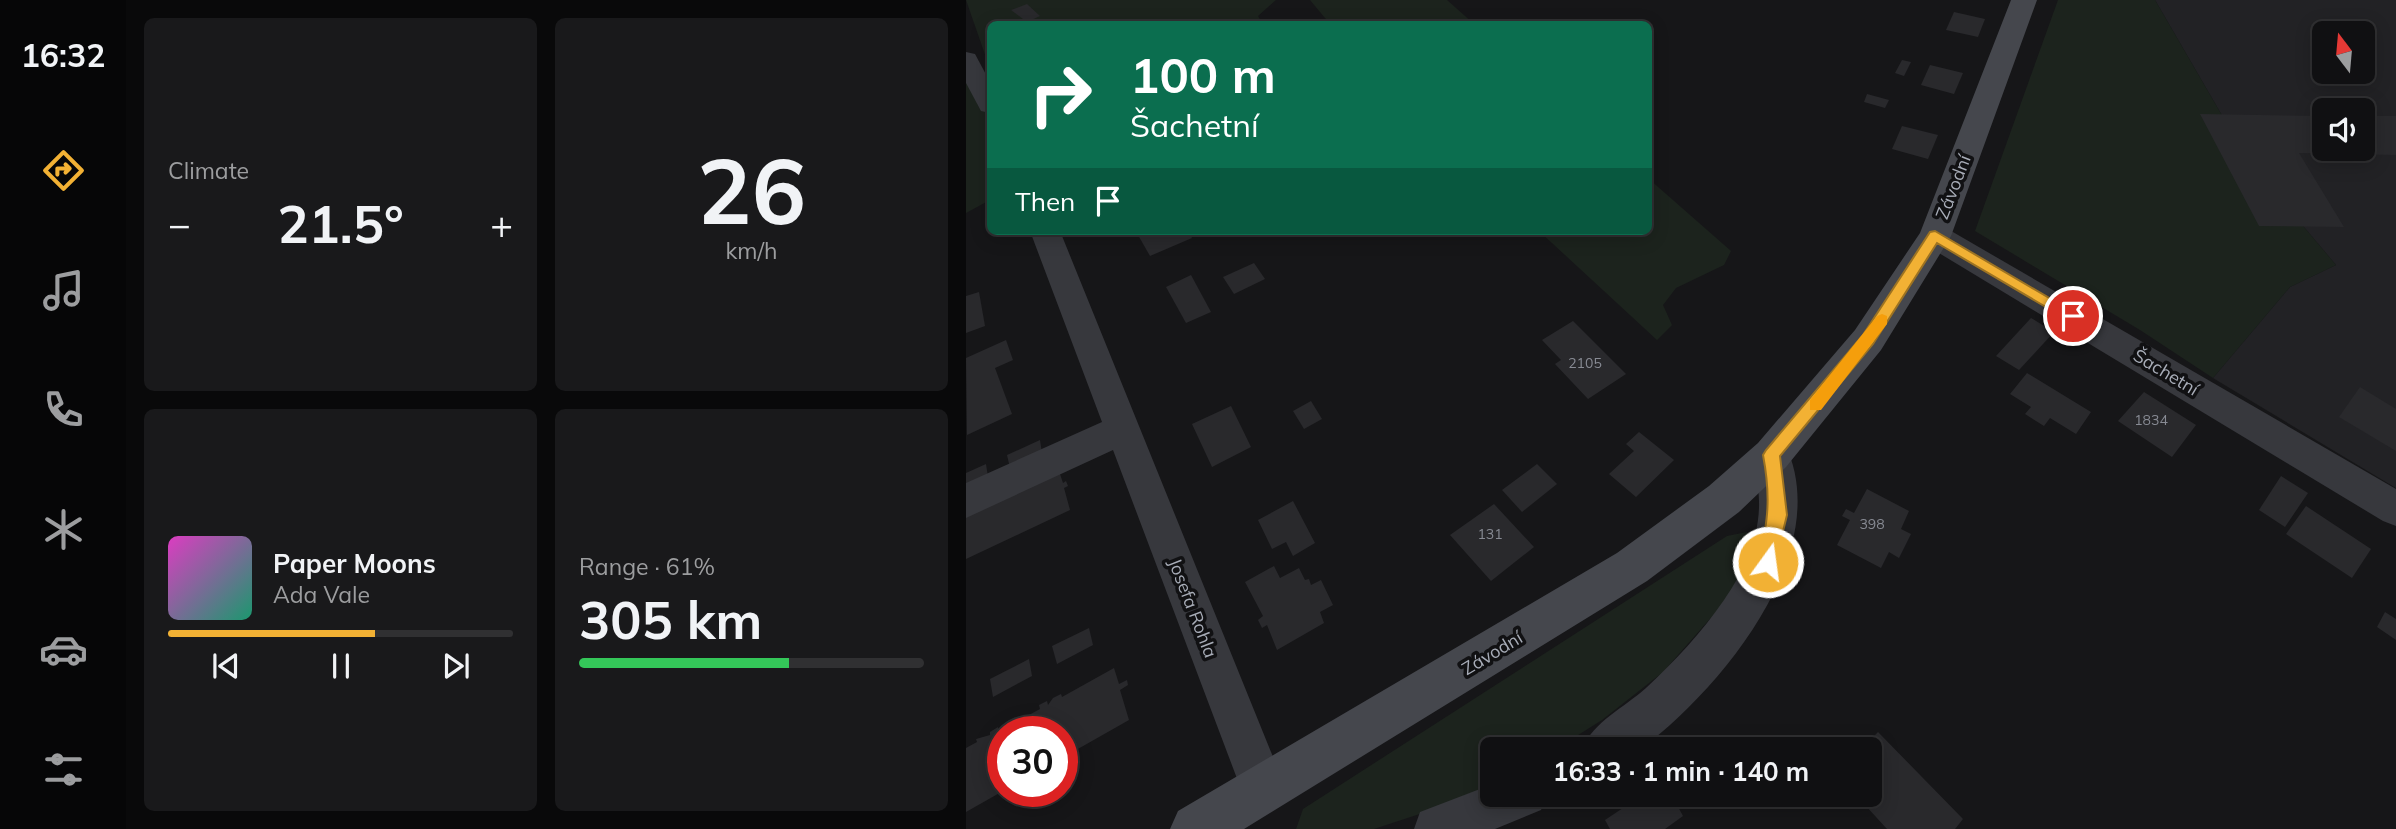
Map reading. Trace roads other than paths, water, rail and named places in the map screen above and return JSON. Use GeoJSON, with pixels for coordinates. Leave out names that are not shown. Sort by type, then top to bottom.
{"type":"FeatureCollection","features":[{"type":"Feature","properties":{"kind":"street","name":"Závodní"},"geometry":{"type":"LineString","coordinates":[[1196,829],[1514,640],[1659,549],[1724,499],[1772,455],[1868,340],[1935,236],[2024,0]]}},
{"type":"Feature","properties":{"kind":"street"},"geometry":{"type":"LineString","coordinates":[[966,59],[987,99]]}},
{"type":"Feature","properties":{"kind":"street","name":"Josefa Rohla"},"geometry":{"type":"LineString","coordinates":[[1047,235],[1263,789]]}},
{"type":"Feature","properties":{"kind":"street","name":"Šachetní"},"geometry":{"type":"LineString","coordinates":[[1935,236],[2396,509]]}},
{"type":"Feature","properties":{"kind":"street"},"geometry":{"type":"LineString","coordinates":[[966,501],[1124,428]]}},
{"type":"Feature","properties":{"kind":"street"},"geometry":{"type":"LineString","coordinates":[[1620,737],[1685,681],[1760,579],[1778,515],[1778,490],[1772,455]]}},
{"type":"Feature","properties":{"kind":"street"},"geometry":{"type":"LineString","coordinates":[[1437,829],[1492,807]]}}]}
